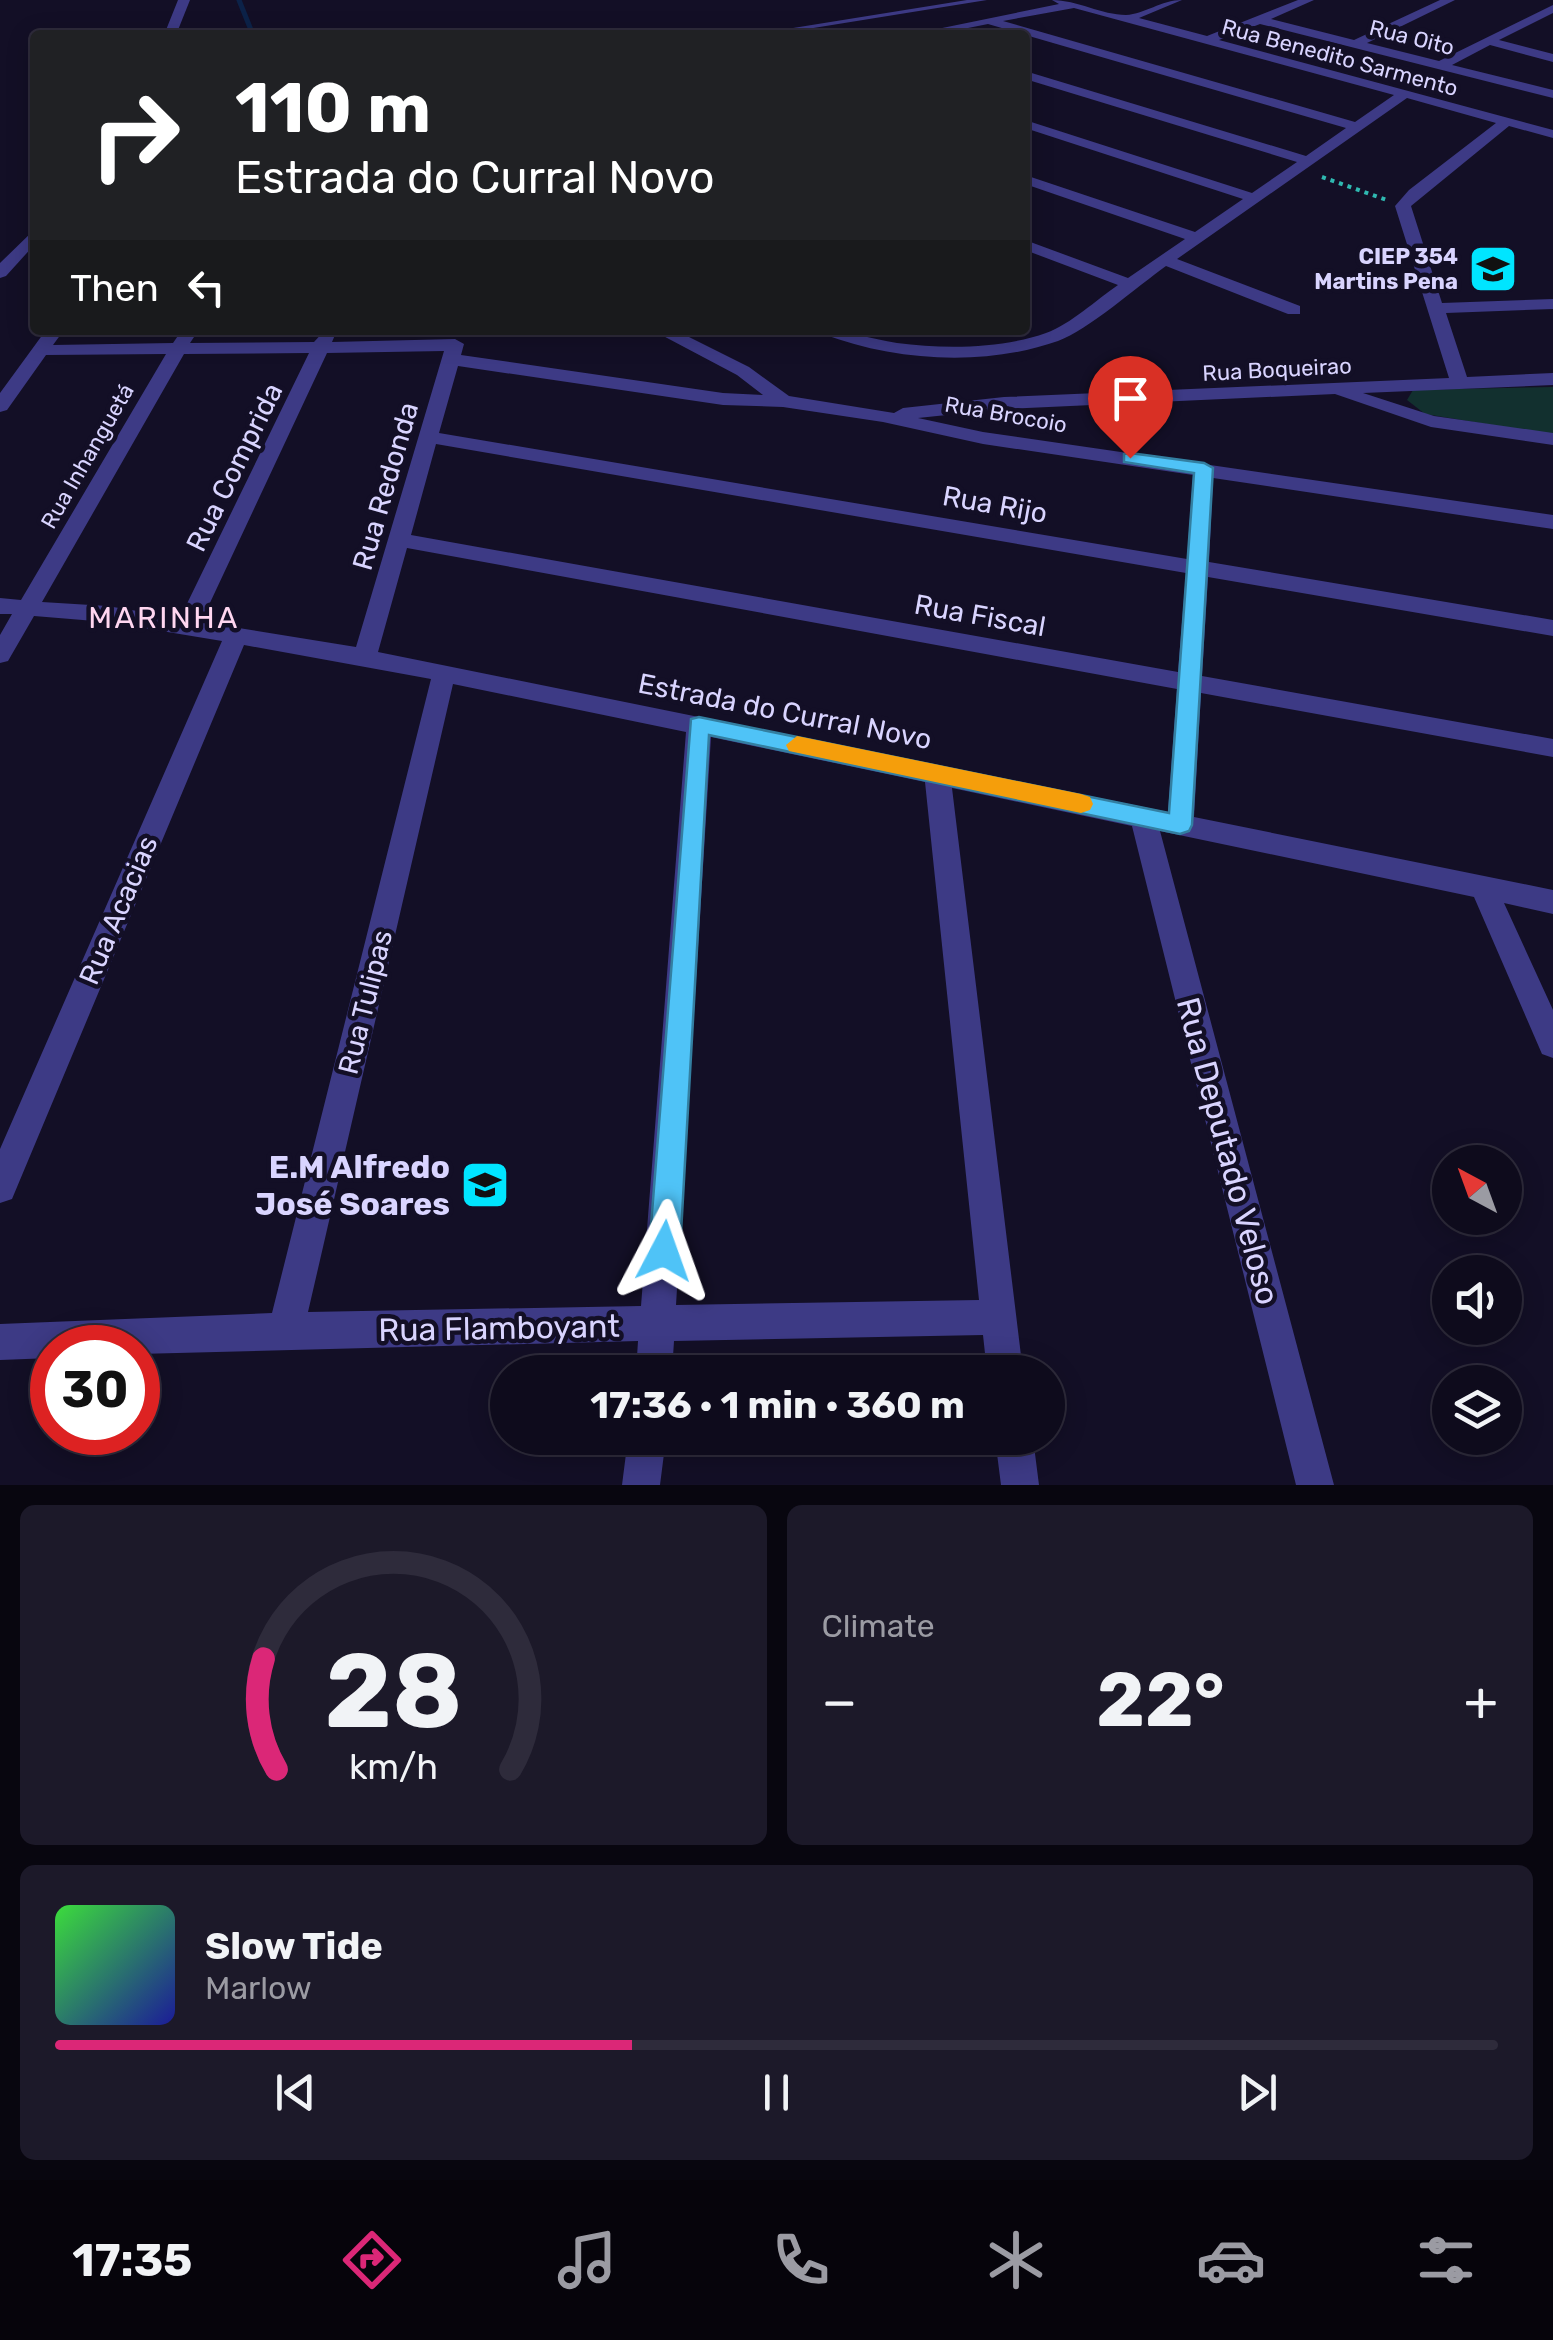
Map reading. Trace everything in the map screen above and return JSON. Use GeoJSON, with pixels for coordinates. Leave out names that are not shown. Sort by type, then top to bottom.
{"type":"FeatureCollection","features":[{"type":"Feature","properties":{"kind":"street"},"geometry":{"type":"LineString","coordinates":[[172,30],[184,0]]}},
{"type":"Feature","properties":{"kind":"street"},"geometry":{"type":"LineString","coordinates":[[1124,20],[1176,0]]}},
{"type":"Feature","properties":{"kind":"street"},"geometry":{"type":"LineString","coordinates":[[1206,42],[1308,0]]}},
{"type":"Feature","properties":{"kind":"street"},"geometry":{"type":"LineString","coordinates":[[1356,44],[1449,0]]}},
{"type":"Feature","properties":{"kind":"street"},"geometry":{"type":"LineString","coordinates":[[967,30],[1065,2]]}},
{"type":"Feature","properties":{"kind":"street","name":"Rua Benedito Sarmento"},"geometry":{"type":"LineString","coordinates":[[1065,2],[1553,134]]}},
{"type":"Feature","properties":{"kind":"street"},"geometry":{"type":"LineString","coordinates":[[1441,65],[1553,8]]}},
{"type":"Feature","properties":{"kind":"street","name":"Rua Oito"},"geometry":{"type":"LineString","coordinates":[[1260,20],[1553,94]]}},
{"type":"Feature","properties":{"kind":"street"},"geometry":{"type":"LineString","coordinates":[[1530,20],[1553,26]]}},
{"type":"Feature","properties":{"kind":"street"},"geometry":{"type":"LineString","coordinates":[[992,22],[1020,30]]}},
{"type":"Feature","properties":{"kind":"street"},"geometry":{"type":"LineString","coordinates":[[1030,33],[1357,127]]}},
{"type":"Feature","properties":{"kind":"street"},"geometry":{"type":"LineString","coordinates":[[1489,41],[1553,58]]}},
{"type":"Feature","properties":{"kind":"street"},"geometry":{"type":"LineString","coordinates":[[1030,76],[1303,165]]}},
{"type":"Feature","properties":{"kind":"street"},"geometry":{"type":"LineString","coordinates":[[840,335],[859,344],[903,350],[1006,348],[1055,336],[1403,95]]}},
{"type":"Feature","properties":{"kind":"street"},"geometry":{"type":"LineString","coordinates":[[1458,382],[1404,206],[1414,193],[1506,122]]}},
{"type":"Feature","properties":{"kind":"street"},"geometry":{"type":"LineString","coordinates":[[1030,126],[1254,198]]}},
{"type":"Feature","properties":{"kind":"street"},"geometry":{"type":"LineString","coordinates":[[1030,181],[1197,238]]}},
{"type":"Feature","properties":{"kind":"street"},"geometry":{"type":"LineString","coordinates":[[0,274],[30,240]]}},
{"type":"Feature","properties":{"kind":"street"},"geometry":{"type":"LineString","coordinates":[[1030,247],[1130,284]]}},
{"type":"Feature","properties":{"kind":"street"},"geometry":{"type":"LineString","coordinates":[[1164,260],[1294,310]]}},
{"type":"Feature","properties":{"kind":"street"},"geometry":{"type":"LineString","coordinates":[[1434,308],[1553,304]]}},
{"type":"Feature","properties":{"kind":"street"},"geometry":{"type":"LineString","coordinates":[[1030,326],[1055,336]]}},
{"type":"Feature","properties":{"kind":"street"},"geometry":{"type":"LineString","coordinates":[[0,406],[52,335]]}},
{"type":"Feature","properties":{"kind":"street"},"geometry":{"type":"LineString","coordinates":[[671,335],[742,371],[783,400]]}},
{"type":"Feature","properties":{"kind":"street","name":"Rua Brocoio"},"geometry":{"type":"LineString","coordinates":[[41,350],[184,338],[325,338],[454,345],[723,399],[783,400],[983,438],[1553,522]]}},
{"type":"Feature","properties":{"kind":"street","name":"Rua Inhanguetá"},"geometry":{"type":"LineString","coordinates":[[0,655],[184,338]]}},
{"type":"Feature","properties":{"kind":"street","name":"Rua Comprida"},"geometry":{"type":"LineString","coordinates":[[188,626],[325,338]]}},
{"type":"Feature","properties":{"kind":"street","name":"Rua Redonda"},"geometry":{"type":"LineString","coordinates":[[364,657],[454,345]]}},
{"type":"Feature","properties":{"kind":"street","name":"Rua Boqueirao"},"geometry":{"type":"LineString","coordinates":[[883,416],[1004,403],[1553,379]]}},
{"type":"Feature","properties":{"kind":"street"},"geometry":{"type":"LineString","coordinates":[[1334,390],[1431,421],[1553,439]]}},
{"type":"Feature","properties":{"kind":"street","name":"Rua Rijo"},"geometry":{"type":"LineString","coordinates":[[427,438],[1553,628]]}},
{"type":"Feature","properties":{"kind":"street"},"geometry":{"type":"LineString","coordinates":[[1180,825],[1204,468]]}},
{"type":"Feature","properties":{"kind":"street","name":"Rua Fiscal"},"geometry":{"type":"LineString","coordinates":[[397,539],[1553,748]]}},
{"type":"Feature","properties":{"kind":"street","name":"Estrada do Curral Novo"},"geometry":{"type":"LineString","coordinates":[[0,606],[188,626],[364,657],[1553,902]]}},
{"type":"Feature","properties":{"kind":"street","name":"Rua Acacias"},"geometry":{"type":"LineString","coordinates":[[0,1187],[237,634]]}},
{"type":"Feature","properties":{"kind":"street","name":"Rua Tulipas"},"geometry":{"type":"LineString","coordinates":[[286,1330],[444,673]]}},
{"type":"Feature","properties":{"kind":"street"},"geometry":{"type":"LineString","coordinates":[[656,1355],[699,725]]}},
{"type":"Feature","properties":{"kind":"street"},"geometry":{"type":"LineString","coordinates":[[937,773],[1003,1355]]}},
{"type":"Feature","properties":{"kind":"street","name":"Rua Deputado Veloso"},"geometry":{"type":"LineString","coordinates":[[1143,816],[1314,1485]]}},
{"type":"Feature","properties":{"kind":"street"},"geometry":{"type":"LineString","coordinates":[[1484,888],[1553,1044]]}},
{"type":"Feature","properties":{"kind":"street","name":"Rua Flamboyant"},"geometry":{"type":"LineString","coordinates":[[0,1342],[286,1330],[997,1317]]}},
{"type":"Feature","properties":{"kind":"street"},"geometry":{"type":"LineString","coordinates":[[641,1485],[644,1455]]}},
{"type":"Feature","properties":{"kind":"street"},"geometry":{"type":"LineString","coordinates":[[1016,1455],[1020,1485]]}},
{"type":"Feature","properties":{"kind":"lane"},"geometry":{"type":"LineString","coordinates":[[786,30],[983,0]]}},
{"type":"Feature","properties":{"kind":"path"},"geometry":{"type":"LineString","coordinates":[[1303,165],[1404,206]]}},
{"type":"Feature","properties":{"kind":"green space"},"geometry":{"type":"Polygon","coordinates":[[[1553,387],[1553,435],[1425,414],[1407,400],[1413,390],[1553,387]]]}},
{"type":"Feature","properties":{"kind":"waterway"},"geometry":{"type":"LineString","coordinates":[[239,0],[251,30]]}},
{"type":"Feature","properties":{"kind":"slow traffic"},"geometry":{"type":"LineString","coordinates":[[797,745],[1081,804]]}},
{"type":"Feature","properties":{"kind":"place","name":"CIEP 354 Martins Pena"},"geometry":{"type":"Point","coordinates":[1493,269]}},
{"type":"Feature","properties":{"kind":"place","name":"E.M Alfredo José Soares"},"geometry":{"type":"Point","coordinates":[485,1185]}},
{"type":"Feature","properties":{"kind":"district","name":"MARINHA"},"geometry":{"type":"Point","coordinates":[164,618]}},
{"type":"Feature","properties":{"kind":"route"},"geometry":{"type":"LineString","coordinates":[[664,1251],[699,725],[1180,825],[1204,468],[1130,458]]}}]}
